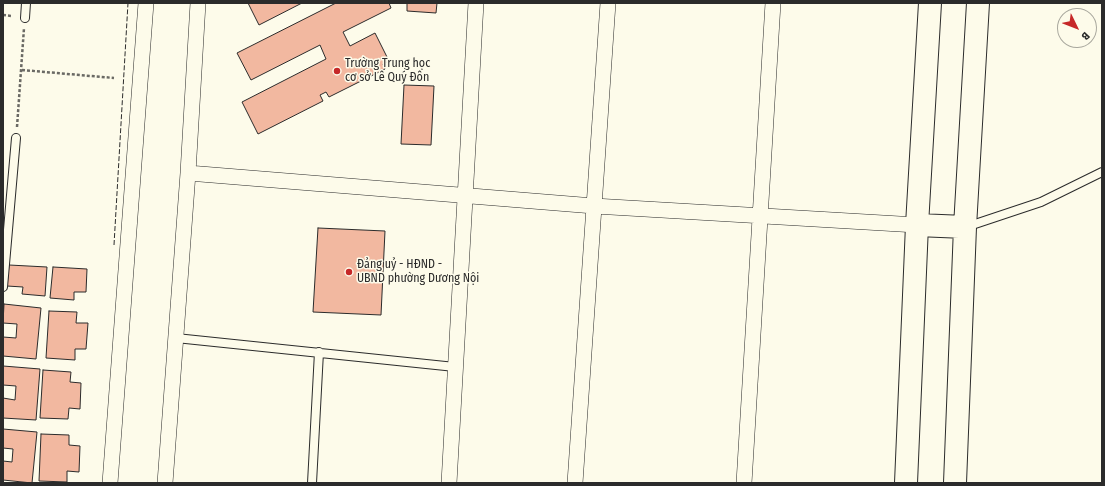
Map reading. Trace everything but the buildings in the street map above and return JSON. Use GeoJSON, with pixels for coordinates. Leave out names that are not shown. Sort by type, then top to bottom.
{"type":"FeatureCollection","features":[{"type":"Feature","properties":{"kind":"main road"},"geometry":{"type":"LineString","coordinates":[[906,483],[916,225],[930,3]]}},
{"type":"Feature","properties":{"kind":"main road"},"geometry":{"type":"LineString","coordinates":[[955,483],[965,227],[978,3]]}},
{"type":"Feature","properties":{"kind":"main road"},"geometry":{"type":"LineString","coordinates":[[916,225],[965,227]]}},
{"type":"Feature","properties":{"kind":"street"},"geometry":{"type":"LineString","coordinates":[[110,483],[146,3]]}},
{"type":"Feature","properties":{"kind":"street"},"geometry":{"type":"LineString","coordinates":[[165,483],[188,173],[198,3]]}},
{"type":"Feature","properties":{"kind":"street"},"geometry":{"type":"LineString","coordinates":[[449,483],[476,3]]}},
{"type":"Feature","properties":{"kind":"street"},"geometry":{"type":"LineString","coordinates":[[575,483],[608,3]]}},
{"type":"Feature","properties":{"kind":"street"},"geometry":{"type":"LineString","coordinates":[[744,483],[773,3]]}},
{"type":"Feature","properties":{"kind":"street"},"geometry":{"type":"LineString","coordinates":[[188,173],[594,206],[916,225]]}},
{"type":"Feature","properties":{"kind":"lane"},"geometry":{"type":"LineString","coordinates":[[25,18],[26,3]]}},
{"type":"Feature","properties":{"kind":"lane"},"geometry":{"type":"LineString","coordinates":[[3,287],[16,138]]}},
{"type":"Feature","properties":{"kind":"lane"},"geometry":{"type":"LineString","coordinates":[[965,227],[1041,202],[1102,172]]}},
{"type":"Feature","properties":{"kind":"lane"},"geometry":{"type":"LineString","coordinates":[[176,338],[455,367]]}},
{"type":"Feature","properties":{"kind":"lane"},"geometry":{"type":"LineString","coordinates":[[312,483],[319,352]]}},
{"type":"Feature","properties":{"kind":"path"},"geometry":{"type":"LineString","coordinates":[[16,138],[25,18]]}},
{"type":"Feature","properties":{"kind":"path"},"geometry":{"type":"LineString","coordinates":[[22,70],[114,78]]}},
{"type":"Feature","properties":{"kind":"fence"},"geometry":{"type":"LineString","coordinates":[[114,245],[128,3]]}},
{"type":"Feature","properties":{"kind":"place","name":"Trường Trung học cơ sở Lê Quý Đôn"},"geometry":{"type":"Point","coordinates":[337,71]}},
{"type":"Feature","properties":{"kind":"place","name":"Đảng uỷ - HĐND - UBND phường Dương Nội"},"geometry":{"type":"Point","coordinates":[349,272]}}]}
